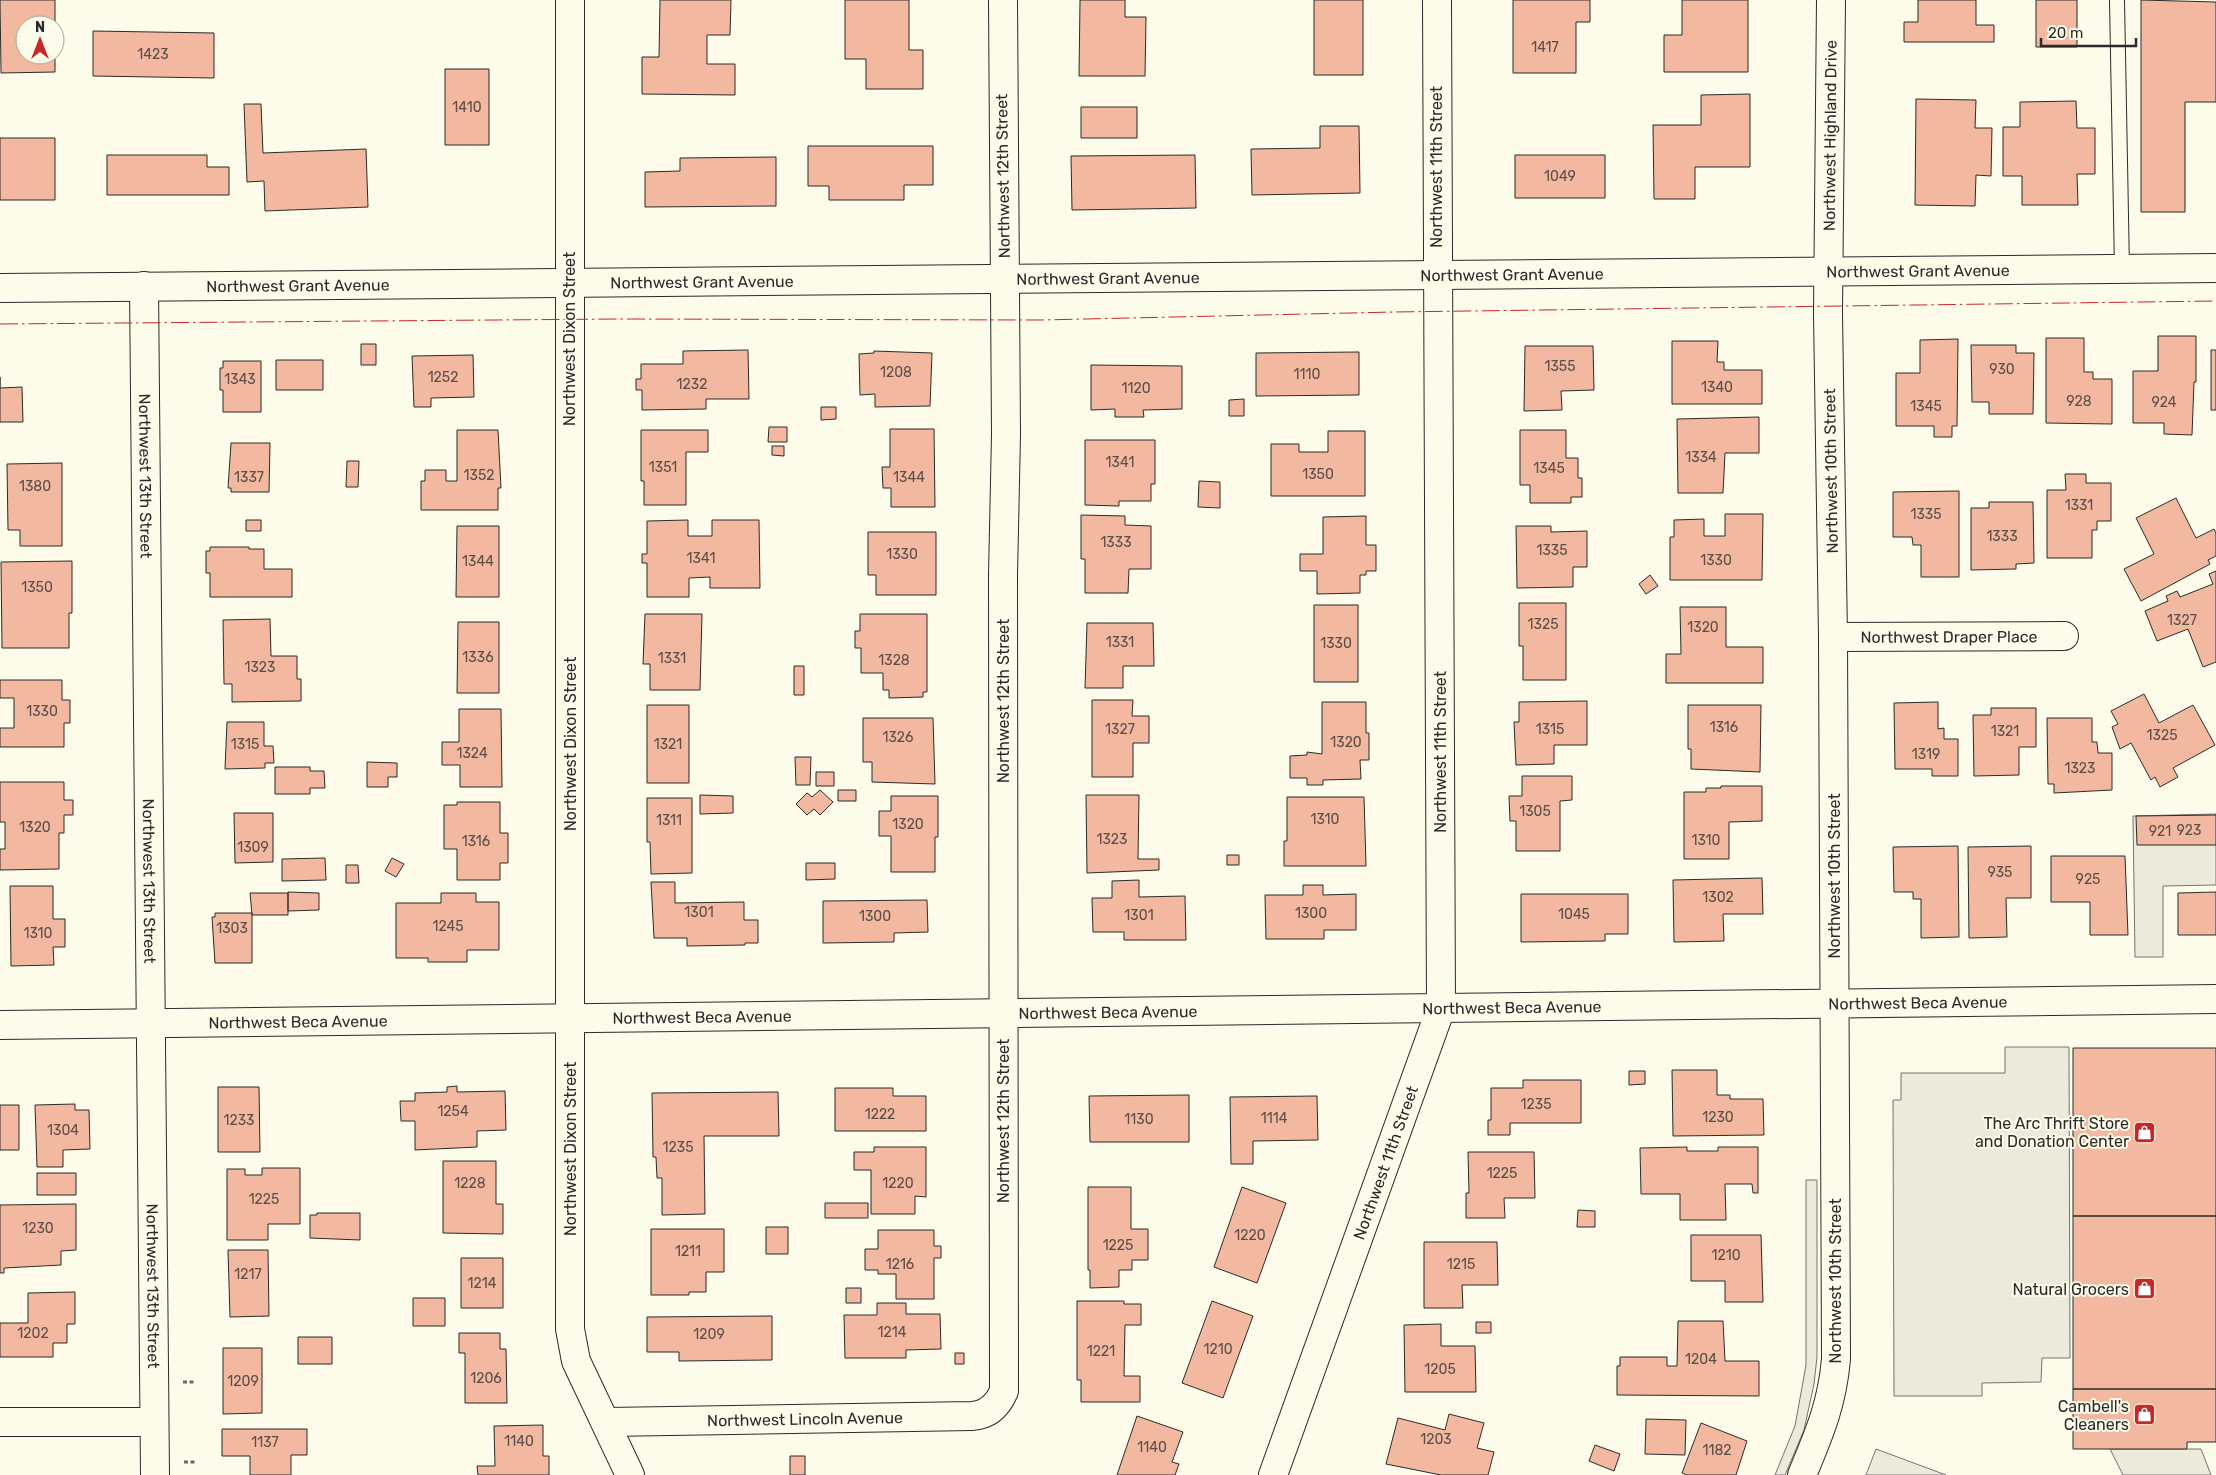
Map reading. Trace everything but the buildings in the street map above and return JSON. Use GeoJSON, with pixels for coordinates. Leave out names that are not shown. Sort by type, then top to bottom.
{"type":"FeatureCollection","features":[{"type":"Feature","properties":{"kind":"street","name":"Northwest Dixon Street"},"geometry":{"type":"LineString","coordinates":[[570,0],[570,1330],[576,1361],[607,1422],[630,1475]]}},
{"type":"Feature","properties":{"kind":"street","name":"Northwest 12th Street"},"geometry":{"type":"LineString","coordinates":[[998,1402],[1004,1391],[1005,1378],[1003,576],[1006,434],[1003,0]]}},
{"type":"Feature","properties":{"kind":"street","name":"Northwest 11th Street"},"geometry":{"type":"LineString","coordinates":[[1273,1475],[1441,1008],[1436,275],[1437,0]]}},
{"type":"Feature","properties":{"kind":"street","name":"Northwest Highland Drive"},"geometry":{"type":"LineString","coordinates":[[1828,272],[1831,0]]}},
{"type":"Feature","properties":{"kind":"street","name":"Northwest Grant Avenue"},"geometry":{"type":"LineString","coordinates":[[0,288],[2216,268]]}},
{"type":"Feature","properties":{"kind":"street","name":"Northwest 10th Street"},"geometry":{"type":"LineString","coordinates":[[1802,1475],[1828,1411],[1835,1367],[1833,637],[1828,272]]}},
{"type":"Feature","properties":{"kind":"street","name":"Northwest 13th Street"},"geometry":{"type":"LineString","coordinates":[[144,286],[155,1475]]}},
{"type":"Feature","properties":{"kind":"street","name":"Northwest Draper Place"},"geometry":{"type":"LineString","coordinates":[[1833,637],[2064,636]]}},
{"type":"Feature","properties":{"kind":"street","name":"Northwest Beca Avenue"},"geometry":{"type":"LineString","coordinates":[[0,1025],[2216,999]]}},
{"type":"Feature","properties":{"kind":"street","name":"Northwest Lincoln Avenue"},"geometry":{"type":"LineString","coordinates":[[607,1422],[972,1416],[984,1414],[998,1402]]}},
{"type":"Feature","properties":{"kind":"street"},"geometry":{"type":"LineString","coordinates":[[0,1422],[154,1422]]}},
{"type":"Feature","properties":{"kind":"lane"},"geometry":{"type":"LineString","coordinates":[[2117,0],[2122,269]]}},
{"type":"Feature","properties":{"kind":"shaded area"},"geometry":{"type":"Polygon","coordinates":[[[2216,814],[2216,885],[2163,886],[2163,957],[2135,957],[2133,816],[2216,814]]]}},
{"type":"Feature","properties":{"kind":"shaded area"},"geometry":{"type":"Polygon","coordinates":[[[2005,1047],[2069,1047],[2070,1358],[2042,1358],[2041,1382],[1982,1383],[1982,1396],[1894,1396],[1893,1100],[1901,1100],[1901,1073],[2005,1073],[2005,1047]]]}},
{"type":"Feature","properties":{"kind":"shaded area"},"geometry":{"type":"Polygon","coordinates":[[[1806,1180],[1817,1180],[1817,1357],[1814,1384],[1804,1430],[1785,1475],[1775,1475],[1795,1426],[1806,1365],[1806,1180]]]}},
{"type":"Feature","properties":{"kind":"shaded area"},"geometry":{"type":"Polygon","coordinates":[[[1876,1449],[1946,1475],[1866,1475],[1876,1449]]]}},
{"type":"Feature","properties":{"kind":"shaded area"},"geometry":{"type":"Polygon","coordinates":[[[2110,1449],[2201,1449],[2211,1475],[2123,1475],[2110,1449]]]}},
{"type":"Feature","properties":{"kind":"power"},"geometry":{"type":"LineString","coordinates":[[0,324],[618,319],[1041,320],[1394,312],[2216,301]]}},
{"type":"Feature","properties":{"kind":"place","name":"The Arc Thrift Store and Donation Center"},"geometry":{"type":"Point","coordinates":[2145,1132]}},
{"type":"Feature","properties":{"kind":"place","name":"Natural Grocers"},"geometry":{"type":"Point","coordinates":[2145,1289]}},
{"type":"Feature","properties":{"kind":"place","name":"Cambell's Cleaners"},"geometry":{"type":"Point","coordinates":[2145,1415]}}]}
